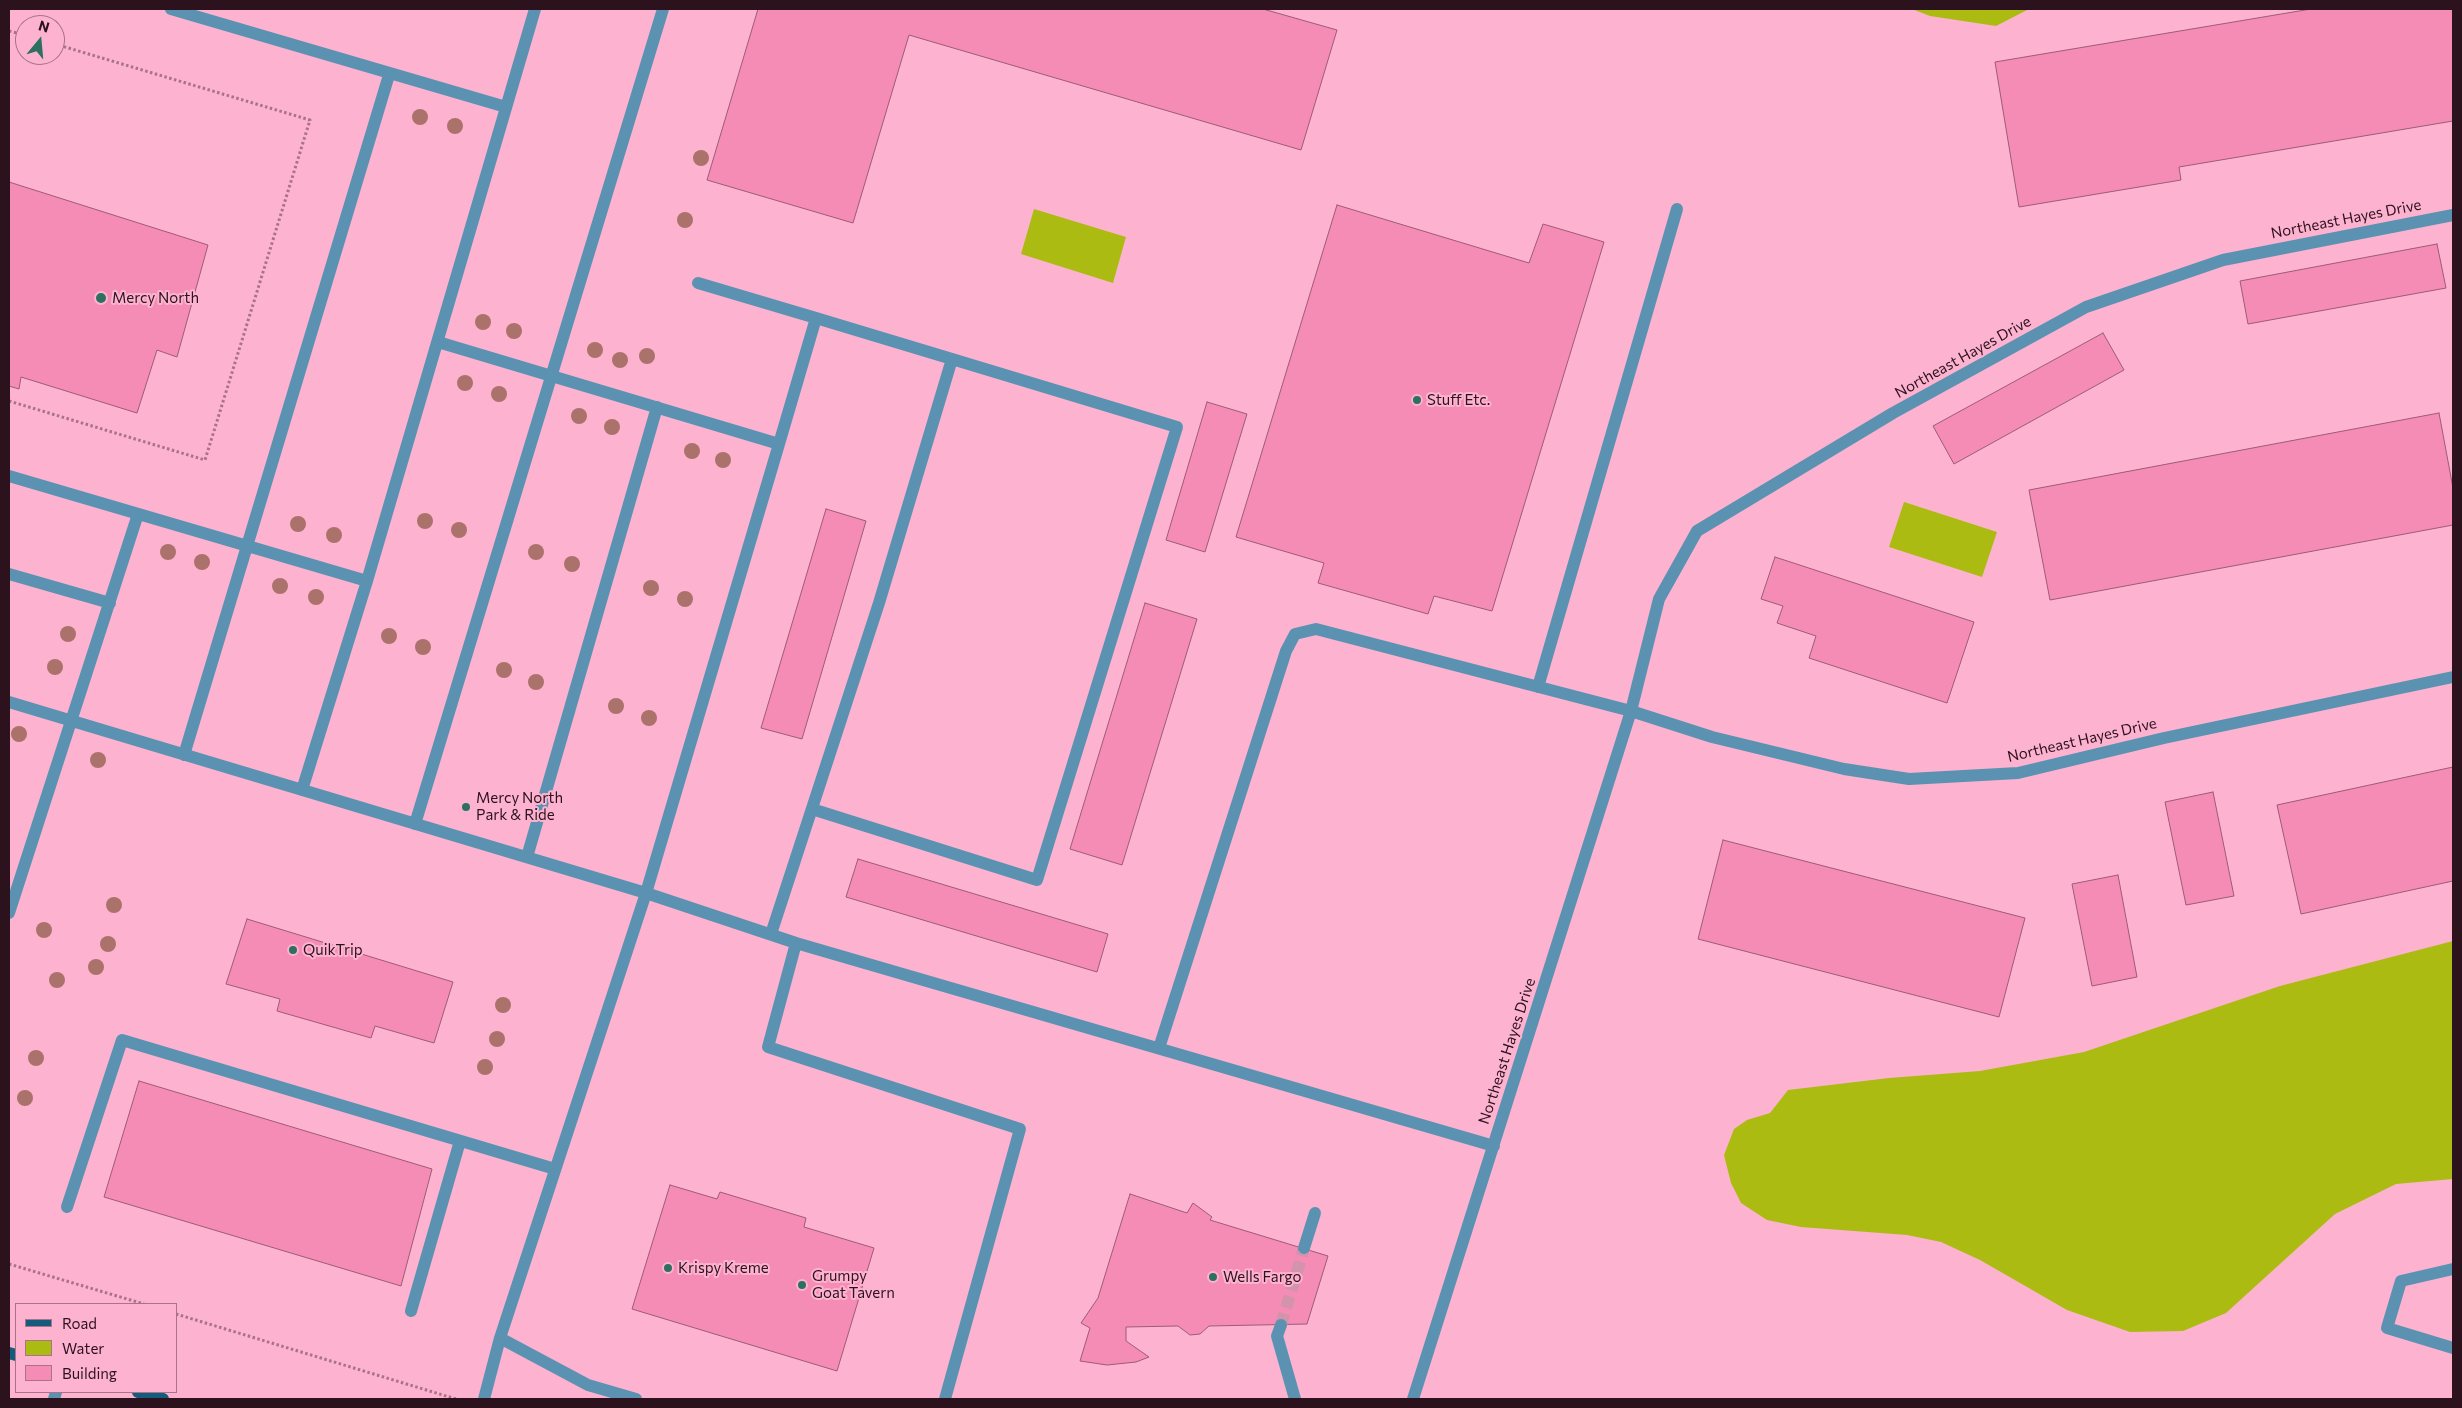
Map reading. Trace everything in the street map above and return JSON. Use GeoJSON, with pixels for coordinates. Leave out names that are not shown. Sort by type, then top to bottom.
{"type":"FeatureCollection","features":[{"type":"Feature","properties":{"kind":"main road"},"geometry":{"type":"LineString","coordinates":[[142,1393],[163,1399]]}},
{"type":"Feature","properties":{"kind":"street"},"geometry":{"type":"LineString","coordinates":[[172,9],[389,75],[506,107]]}},
{"type":"Feature","properties":{"kind":"street"},"geometry":{"type":"LineString","coordinates":[[302,790],[367,581],[535,9]]}},
{"type":"Feature","properties":{"kind":"street"},"geometry":{"type":"LineString","coordinates":[[415,824],[663,9]]}},
{"type":"Feature","properties":{"kind":"street"},"geometry":{"type":"LineString","coordinates":[[184,755],[249,546],[389,75]]}},
{"type":"Feature","properties":{"kind":"street"},"geometry":{"type":"LineString","coordinates":[[1538,687],[1677,209]]}},
{"type":"Feature","properties":{"kind":"street","name":"Northeast Hayes Drive"},"geometry":{"type":"LineString","coordinates":[[1413,1399],[1631,712],[1659,599],[1697,531],[1893,414],[2086,307],[2223,260],[2453,214]]}},
{"type":"Feature","properties":{"kind":"street"},"geometry":{"type":"LineString","coordinates":[[698,283],[1177,427],[1037,880],[812,809]]}},
{"type":"Feature","properties":{"kind":"street"},"geometry":{"type":"LineString","coordinates":[[484,1399],[500,1338],[646,893],[816,318]]}},
{"type":"Feature","properties":{"kind":"street"},"geometry":{"type":"LineString","coordinates":[[438,342],[780,444]]}},
{"type":"Feature","properties":{"kind":"street"},"geometry":{"type":"LineString","coordinates":[[771,934],[878,602],[952,359]]}},
{"type":"Feature","properties":{"kind":"street"},"geometry":{"type":"LineString","coordinates":[[527,858],[657,407]]}},
{"type":"Feature","properties":{"kind":"street"},"geometry":{"type":"LineString","coordinates":[[9,476],[367,581]]}},
{"type":"Feature","properties":{"kind":"street"},"geometry":{"type":"LineString","coordinates":[[9,913],[138,514]]}},
{"type":"Feature","properties":{"kind":"street"},"geometry":{"type":"LineString","coordinates":[[9,574],[110,603]]}},
{"type":"Feature","properties":{"kind":"street"},"geometry":{"type":"LineString","coordinates":[[1159,1048],[1282,660],[1295,634],[1316,629],[1631,712]]}},
{"type":"Feature","properties":{"kind":"street","name":"Northeast Hayes Drive"},"geometry":{"type":"LineString","coordinates":[[1631,712],[1712,737],[1844,768],[1909,779],[2018,774],[2164,738],[2453,677]]}},
{"type":"Feature","properties":{"kind":"street"},"geometry":{"type":"LineString","coordinates":[[9,702],[646,893],[796,943],[1494,1146]]}},
{"type":"Feature","properties":{"kind":"street"},"geometry":{"type":"LineString","coordinates":[[796,943],[768,1047],[1020,1129],[945,1399]]}},
{"type":"Feature","properties":{"kind":"street"},"geometry":{"type":"LineString","coordinates":[[68,1206],[122,1040],[555,1169]]}},
{"type":"Feature","properties":{"kind":"street"},"geometry":{"type":"LineString","coordinates":[[410,1312],[460,1141]]}},
{"type":"Feature","properties":{"kind":"street"},"geometry":{"type":"LineString","coordinates":[[1304,1248],[1315,1213]]}},
{"type":"Feature","properties":{"kind":"street"},"geometry":{"type":"LineString","coordinates":[[2453,1269],[2402,1281],[2387,1328],[2453,1348]]}},
{"type":"Feature","properties":{"kind":"street"},"geometry":{"type":"LineString","coordinates":[[1279,1330],[1295,1399]]}},
{"type":"Feature","properties":{"kind":"street"},"geometry":{"type":"LineString","coordinates":[[500,1338],[588,1384],[636,1399]]}},
{"type":"Feature","properties":{"kind":"path"},"geometry":{"type":"LineString","coordinates":[[9,401],[205,460],[310,120],[65,47]]}},
{"type":"Feature","properties":{"kind":"path"},"geometry":{"type":"LineString","coordinates":[[9,1264],[141,1303]]}},
{"type":"Feature","properties":{"kind":"path"},"geometry":{"type":"LineString","coordinates":[[178,1315],[457,1399]]}},
{"type":"Feature","properties":{"kind":"water"},"geometry":{"type":"Polygon","coordinates":[[[1912,9],[2029,9],[1996,26],[1930,16],[1912,9]]]}},
{"type":"Feature","properties":{"kind":"water"},"geometry":{"type":"Polygon","coordinates":[[[1034,209],[1126,237],[1113,283],[1021,254],[1034,209]]]}},
{"type":"Feature","properties":{"kind":"water"},"geometry":{"type":"Polygon","coordinates":[[[1904,502],[1997,532],[1982,577],[1889,547],[1904,502]]]}},
{"type":"Feature","properties":{"kind":"water"},"geometry":{"type":"Polygon","coordinates":[[[2453,941],[2453,1179],[2396,1184],[2335,1214],[2226,1313],[2183,1331],[2130,1332],[2067,1310],[1980,1260],[1941,1242],[1907,1235],[1801,1227],[1767,1220],[1741,1203],[1731,1183],[1724,1155],[1734,1129],[1747,1120],[1770,1113],[1788,1090],[1889,1078],[1980,1071],[2084,1052],[2280,986],[2453,941]]]}},
{"type":"Feature","properties":{"kind":"building"},"geometry":{"type":"Polygon","coordinates":[[[758,9],[1263,9],[1337,30],[1301,150],[909,35],[853,223],[707,180],[758,9]]]}},
{"type":"Feature","properties":{"kind":"building"},"geometry":{"type":"Polygon","coordinates":[[[2311,9],[2453,9],[2453,121],[2179,167],[2181,180],[2019,207],[1995,62],[2311,9]]]}},
{"type":"Feature","properties":{"kind":"building","name":"Mercy North"},"geometry":{"type":"Polygon","coordinates":[[[9,182],[208,245],[177,357],[157,350],[137,413],[21,377],[19,389],[9,386],[9,182]]]}},
{"type":"Feature","properties":{"kind":"building","name":"Stuff Etc."},"geometry":{"type":"Polygon","coordinates":[[[1337,205],[1529,263],[1543,224],[1604,242],[1492,611],[1434,596],[1428,614],[1318,583],[1324,563],[1236,537],[1337,205]]]}},
{"type":"Feature","properties":{"kind":"building"},"geometry":{"type":"Polygon","coordinates":[[[2437,244],[2446,288],[2248,324],[2240,281],[2437,244]]]}},
{"type":"Feature","properties":{"kind":"building"},"geometry":{"type":"Polygon","coordinates":[[[2103,333],[2124,370],[1954,464],[1933,426],[2103,333]]]}},
{"type":"Feature","properties":{"kind":"building"},"geometry":{"type":"Polygon","coordinates":[[[1207,402],[1247,414],[1205,552],[1166,540],[1207,402]]]}},
{"type":"Feature","properties":{"kind":"building"},"geometry":{"type":"Polygon","coordinates":[[[2439,413],[2453,488],[2453,525],[2050,600],[2029,490],[2439,413]]]}},
{"type":"Feature","properties":{"kind":"building"},"geometry":{"type":"Polygon","coordinates":[[[826,509],[866,521],[802,739],[761,728],[826,509]]]}},
{"type":"Feature","properties":{"kind":"building"},"geometry":{"type":"Polygon","coordinates":[[[1775,557],[1974,622],[1947,703],[1809,658],[1816,636],[1777,623],[1783,606],[1761,599],[1775,557]]]}},
{"type":"Feature","properties":{"kind":"building"},"geometry":{"type":"Polygon","coordinates":[[[1145,603],[1197,619],[1122,865],[1070,849],[1145,603]]]}},
{"type":"Feature","properties":{"kind":"building"},"geometry":{"type":"Polygon","coordinates":[[[2453,767],[2453,881],[2301,914],[2277,805],[2453,767]]]}},
{"type":"Feature","properties":{"kind":"building"},"geometry":{"type":"Polygon","coordinates":[[[2213,792],[2234,896],[2186,905],[2165,802],[2213,792]]]}},
{"type":"Feature","properties":{"kind":"building"},"geometry":{"type":"Polygon","coordinates":[[[1723,840],[2025,918],[1999,1017],[1698,939],[1723,840]]]}},
{"type":"Feature","properties":{"kind":"building"},"geometry":{"type":"Polygon","coordinates":[[[858,859],[1108,934],[1097,972],[846,897],[858,859]]]}},
{"type":"Feature","properties":{"kind":"building"},"geometry":{"type":"Polygon","coordinates":[[[2118,875],[2137,977],[2092,986],[2072,884],[2118,875]]]}},
{"type":"Feature","properties":{"kind":"building","name":"QuikTrip"},"geometry":{"type":"Polygon","coordinates":[[[247,919],[453,982],[434,1043],[375,1026],[371,1038],[277,1011],[280,999],[226,984],[247,919]]]}},
{"type":"Feature","properties":{"kind":"building"},"geometry":{"type":"Polygon","coordinates":[[[139,1081],[432,1169],[401,1286],[104,1197],[139,1081]]]}},
{"type":"Feature","properties":{"kind":"building"},"geometry":{"type":"Polygon","coordinates":[[[670,1185],[717,1199],[720,1192],[806,1218],[804,1227],[874,1248],[837,1371],[632,1309],[670,1185]]]}},
{"type":"Feature","properties":{"kind":"building","name":"Wells Fargo"},"geometry":{"type":"Polygon","coordinates":[[[1130,1194],[1187,1213],[1193,1203],[1212,1217],[1210,1220],[1328,1256],[1307,1324],[1209,1326],[1200,1334],[1190,1335],[1178,1326],[1126,1327],[1126,1341],[1149,1357],[1136,1362],[1107,1365],[1080,1361],[1090,1328],[1081,1323],[1098,1298],[1130,1194]]]}},
{"type":"Feature","properties":{"kind":"tunnel"},"geometry":{"type":"LineString","coordinates":[[1281,1325],[1304,1248]]}},
{"type":"Feature","properties":{"kind":"place","name":"Mercy North"},"geometry":{"type":"Point","coordinates":[101,298]}},
{"type":"Feature","properties":{"kind":"place","name":"Stuff Etc."},"geometry":{"type":"Point","coordinates":[1417,400]}},
{"type":"Feature","properties":{"kind":"place","name":"Mercy North Park & Ride"},"geometry":{"type":"Point","coordinates":[466,807]}},
{"type":"Feature","properties":{"kind":"place","name":"QuikTrip"},"geometry":{"type":"Point","coordinates":[293,950]}},
{"type":"Feature","properties":{"kind":"place","name":"Krispy Kreme"},"geometry":{"type":"Point","coordinates":[668,1268]}},
{"type":"Feature","properties":{"kind":"place","name":"Wells Fargo"},"geometry":{"type":"Point","coordinates":[1213,1277]}},
{"type":"Feature","properties":{"kind":"place","name":"Grumpy Goat Tavern"},"geometry":{"type":"Point","coordinates":[802,1285]}}]}
